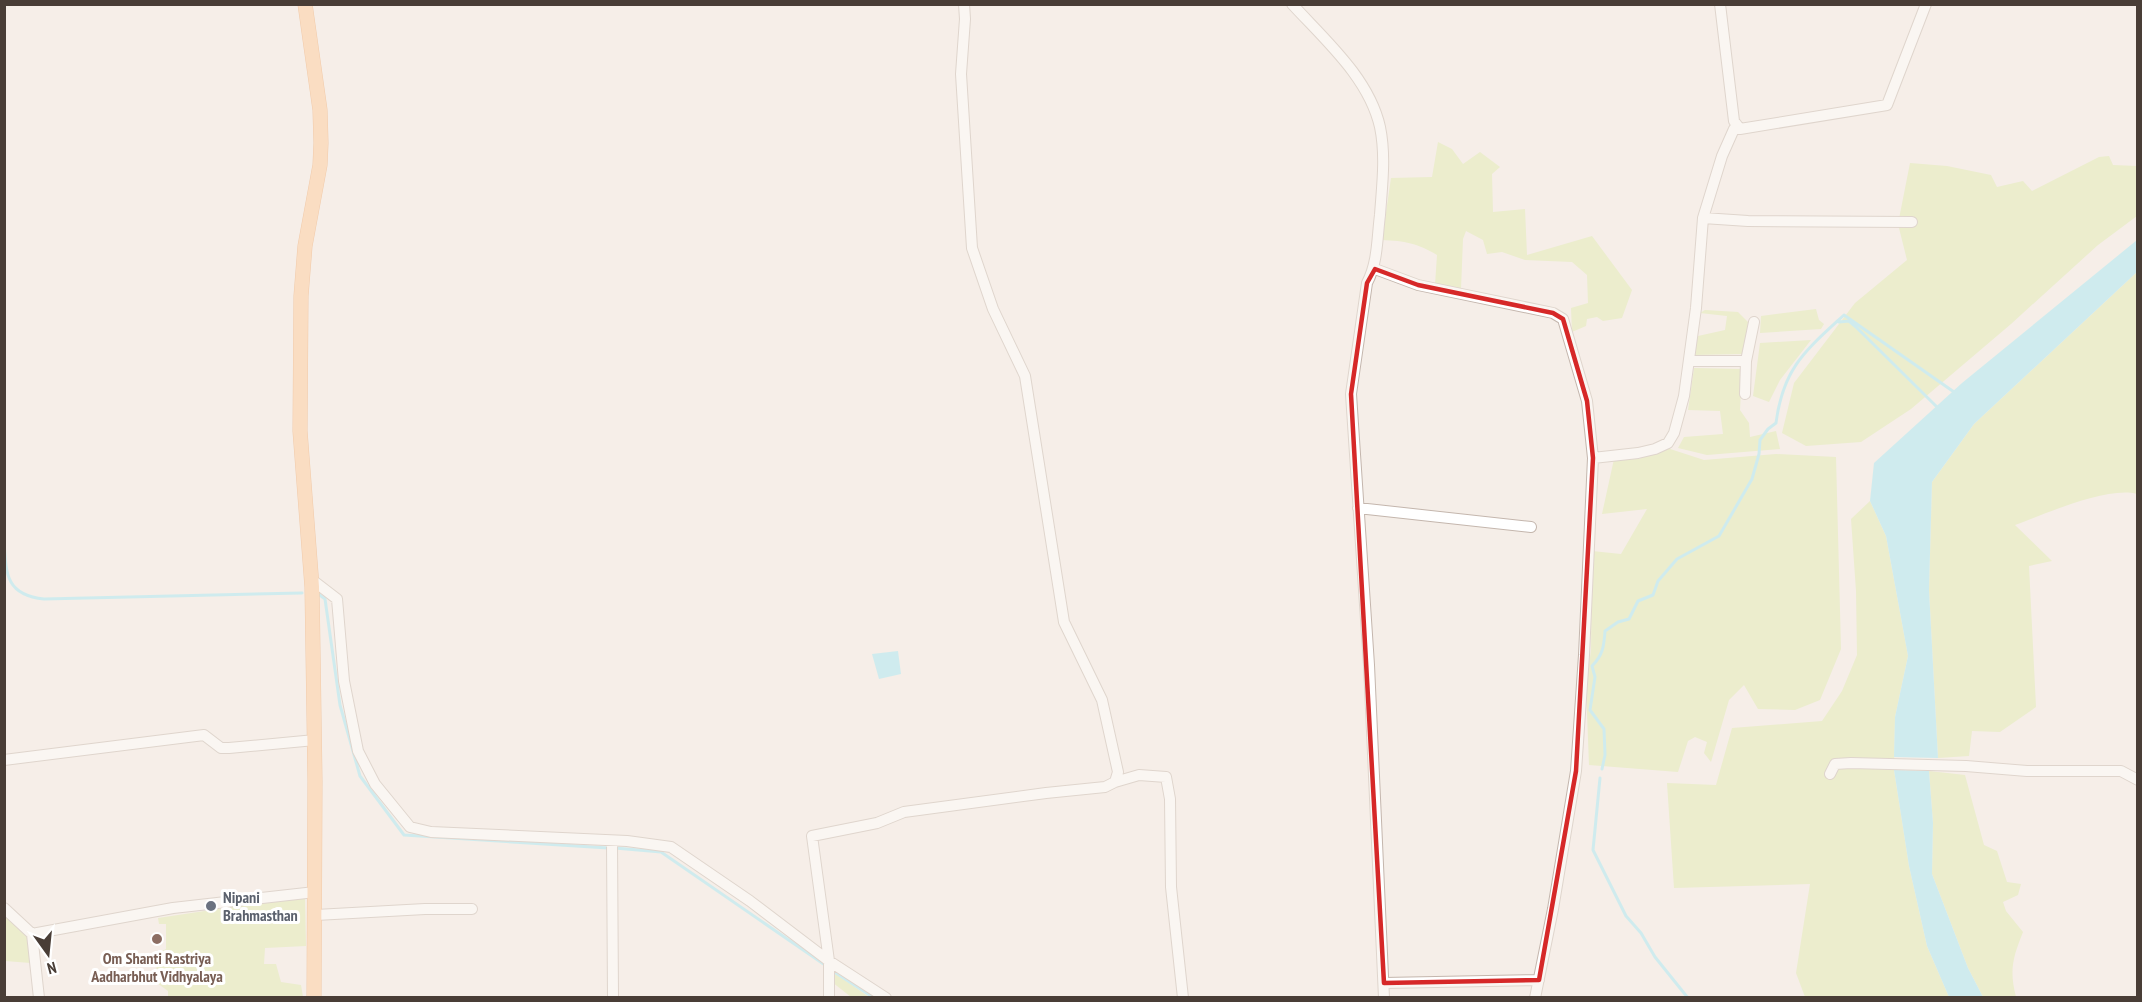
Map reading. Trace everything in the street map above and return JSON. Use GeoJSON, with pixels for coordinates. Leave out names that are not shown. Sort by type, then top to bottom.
{"type":"FeatureCollection","features":[{"type":"Feature","properties":{"kind":"main road"},"geometry":{"type":"LineString","coordinates":[[306,4],[320,110],[321,135],[320,165],[305,246],[301,296],[300,431],[311,579],[315,740],[314,998]]}},
{"type":"Feature","properties":{"kind":"street"},"geometry":{"type":"LineString","coordinates":[[964,4],[961,74],[972,248],[993,309],[1025,376],[1064,622],[1102,700],[1119,772],[1115,782]]}},
{"type":"Feature","properties":{"kind":"street"},"geometry":{"type":"LineString","coordinates":[[1292,4],[1359,80],[1380,127],[1383,175],[1375,269],[1368,283],[1351,394],[1369,665],[1384,998]]}},
{"type":"Feature","properties":{"kind":"street"},"geometry":{"type":"LineString","coordinates":[[1720,4],[1734,121],[1740,129]]}},
{"type":"Feature","properties":{"kind":"street"},"geometry":{"type":"LineString","coordinates":[[1593,458],[1655,449],[1668,443],[1674,433],[1684,396],[1689,361],[1696,308],[1703,218],[1722,156],[1734,129],[1887,105],[1926,4]]}},
{"type":"Feature","properties":{"kind":"street"},"geometry":{"type":"LineString","coordinates":[[1703,218],[1748,221],[1912,222]]}},
{"type":"Feature","properties":{"kind":"street"},"geometry":{"type":"LineString","coordinates":[[1375,269],[1418,285],[1553,313],[1563,319],[1587,401],[1593,458],[1576,771],[1535,998]]}},
{"type":"Feature","properties":{"kind":"street"},"geometry":{"type":"LineString","coordinates":[[1745,394],[1746,361],[1754,322]]}},
{"type":"Feature","properties":{"kind":"street"},"geometry":{"type":"LineString","coordinates":[[1689,361],[1746,361]]}},
{"type":"Feature","properties":{"kind":"street"},"geometry":{"type":"LineString","coordinates":[[1358,508],[1531,527]]}},
{"type":"Feature","properties":{"kind":"street"},"geometry":{"type":"LineString","coordinates":[[311,579],[337,599],[344,681],[358,751],[375,784],[410,827],[431,832],[612,841],[671,847],[750,901],[829,966],[886,998]]}},
{"type":"Feature","properties":{"kind":"street"},"geometry":{"type":"LineString","coordinates":[[4,760],[204,735],[221,748],[315,740]]}},
{"type":"Feature","properties":{"kind":"street"},"geometry":{"type":"LineString","coordinates":[[1830,774],[1835,764],[1851,763],[1966,766],[2027,771],[2121,771],[2138,780]]}},
{"type":"Feature","properties":{"kind":"street"},"geometry":{"type":"LineString","coordinates":[[829,998],[829,966],[812,836],[877,823],[904,812],[1105,787],[1139,776],[1166,777],[1170,800],[1172,887],[1183,998]]}},
{"type":"Feature","properties":{"kind":"street"},"geometry":{"type":"LineString","coordinates":[[612,841],[613,998]]}},
{"type":"Feature","properties":{"kind":"street"},"geometry":{"type":"LineString","coordinates":[[32,934],[173,908],[315,892]]}},
{"type":"Feature","properties":{"kind":"street"},"geometry":{"type":"LineString","coordinates":[[4,908],[32,934],[39,998]]}},
{"type":"Feature","properties":{"kind":"street"},"geometry":{"type":"LineString","coordinates":[[315,915],[472,909]]}},
{"type":"Feature","properties":{"kind":"street"},"geometry":{"type":"LineString","coordinates":[[1383,983],[1539,980]]}},
{"type":"Feature","properties":{"kind":"highlighted area"},"geometry":{"type":"Polygon","coordinates":[[[1375,269],[1418,285],[1553,313],[1563,319],[1587,401],[1593,458],[1576,771],[1539,980],[1384,983],[1351,394],[1367,283],[1375,269]]]}},
{"type":"Feature","properties":{"kind":"green space"},"geometry":{"type":"Polygon","coordinates":[[[1438,142],[1452,149],[1463,164],[1480,152],[1500,167],[1492,174],[1493,212],[1525,209],[1527,255],[1592,236],[1632,290],[1622,318],[1603,321],[1597,317],[1587,319],[1586,326],[1572,332],[1571,308],[1588,303],[1587,275],[1572,262],[1525,260],[1502,252],[1487,254],[1483,240],[1466,231],[1463,239],[1461,289],[1435,285],[1437,255],[1411,243],[1382,240],[1391,178],[1432,177],[1438,142]]]}},
{"type":"Feature","properties":{"kind":"green space"},"geometry":{"type":"Polygon","coordinates":[[[2109,156],[2113,165],[2137,166],[2137,216],[2098,245],[2011,324],[1911,409],[1861,442],[1806,446],[1782,433],[1794,383],[1855,303],[1907,260],[1898,224],[1910,163],[1947,166],[1991,175],[1997,187],[2023,181],[2032,191],[2099,157],[2109,156]]]}},
{"type":"Feature","properties":{"kind":"green space"},"geometry":{"type":"Polygon","coordinates":[[[2137,272],[2137,494],[2124,493],[2093,497],[2015,525],[2052,561],[2029,566],[2036,707],[2000,732],[1972,731],[1969,756],[1938,758],[1929,590],[1932,482],[1974,424],[2137,272]]]}},
{"type":"Feature","properties":{"kind":"green space"},"geometry":{"type":"Polygon","coordinates":[[[1816,309],[1819,320],[1824,324],[1821,329],[1760,333],[1761,316],[1816,309]]]}},
{"type":"Feature","properties":{"kind":"green space"},"geometry":{"type":"Polygon","coordinates":[[[1705,310],[1738,312],[1748,322],[1744,354],[1693,355],[1698,336],[1725,330],[1727,316],[1700,313],[1705,310]]]}},
{"type":"Feature","properties":{"kind":"green space"},"geometry":{"type":"Polygon","coordinates":[[[1811,340],[1780,380],[1769,402],[1753,396],[1760,343],[1811,340]]]}},
{"type":"Feature","properties":{"kind":"green space"},"geometry":{"type":"Polygon","coordinates":[[[1694,368],[1742,369],[1740,410],[1749,423],[1750,437],[1776,431],[1780,449],[1707,455],[1678,448],[1684,437],[1723,434],[1720,411],[1688,410],[1694,368]]]}},
{"type":"Feature","properties":{"kind":"green space"},"geometry":{"type":"Polygon","coordinates":[[[1664,447],[1704,460],[1776,454],[1836,457],[1841,649],[1820,700],[1795,710],[1758,709],[1744,685],[1729,700],[1711,762],[1704,753],[1707,742],[1695,737],[1688,741],[1678,772],[1589,765],[1586,687],[1591,650],[1592,551],[1621,554],[1647,509],[1602,514],[1614,459],[1639,459],[1664,447]]]}},
{"type":"Feature","properties":{"kind":"green space"},"geometry":{"type":"Polygon","coordinates":[[[1870,501],[1886,536],[1908,656],[1895,717],[1894,770],[1909,866],[1927,946],[1949,997],[1805,997],[1796,973],[1810,884],[1674,888],[1667,783],[1716,785],[1732,728],[1822,721],[1842,691],[1857,655],[1856,591],[1851,519],[1870,501]]]}},
{"type":"Feature","properties":{"kind":"green space"},"geometry":{"type":"Polygon","coordinates":[[[1929,771],[1965,775],[1984,845],[1997,851],[2007,882],[2021,884],[2018,895],[2003,902],[2006,911],[2023,932],[2013,964],[2016,997],[1983,997],[1968,968],[1932,874],[1933,823],[1929,771]]]}},
{"type":"Feature","properties":{"kind":"green space"},"geometry":{"type":"Polygon","coordinates":[[[305,896],[306,946],[265,948],[264,964],[276,964],[281,982],[301,985],[303,997],[168,997],[168,991],[157,983],[156,954],[166,949],[166,924],[159,924],[158,918],[305,896]]]}},
{"type":"Feature","properties":{"kind":"green space"},"geometry":{"type":"Polygon","coordinates":[[[4,912],[30,936],[31,963],[5,961],[4,912]]]}},
{"type":"Feature","properties":{"kind":"green space"},"geometry":{"type":"Polygon","coordinates":[[[833,972],[869,997],[851,997],[832,982],[833,972]]]}},
{"type":"Feature","properties":{"kind":"water"},"geometry":{"type":"Polygon","coordinates":[[[2137,240],[2137,272],[1974,424],[1932,482],[1929,590],[1938,758],[1894,757],[1895,717],[1908,656],[1886,536],[1870,501],[1874,463],[1962,383],[2137,240]]]}},
{"type":"Feature","properties":{"kind":"water"},"geometry":{"type":"Polygon","coordinates":[[[898,651],[901,674],[879,679],[872,654],[898,651]]]}},
{"type":"Feature","properties":{"kind":"water"},"geometry":{"type":"Polygon","coordinates":[[[1894,770],[1929,771],[1933,823],[1932,874],[1968,968],[1983,997],[1949,997],[1927,946],[1909,866],[1894,770]]]}},
{"type":"Feature","properties":{"kind":"waterway"},"geometry":{"type":"LineString","coordinates":[[1602,769],[1605,755],[1604,729],[1590,710],[1595,677],[1592,666],[1602,650],[1605,631],[1618,622],[1629,619],[1638,601],[1653,595],[1658,581],[1677,559],[1719,536],[1752,479],[1759,454],[1760,440],[1776,423],[1784,388],[1790,374],[1807,350],[1844,315],[1954,392]]}},
{"type":"Feature","properties":{"kind":"waterway"},"geometry":{"type":"LineString","coordinates":[[1839,322],[1849,321],[1856,327],[1938,408]]}},
{"type":"Feature","properties":{"kind":"waterway"},"geometry":{"type":"LineString","coordinates":[[4,540],[10,580],[22,593],[31,597],[44,599],[302,593]]}},
{"type":"Feature","properties":{"kind":"waterway"},"geometry":{"type":"LineString","coordinates":[[317,593],[325,599],[340,705],[360,776],[404,835],[608,848]]}},
{"type":"Feature","properties":{"kind":"waterway"},"geometry":{"type":"LineString","coordinates":[[1600,778],[1593,850],[1626,916],[1688,998]]}},
{"type":"Feature","properties":{"kind":"waterway"},"geometry":{"type":"LineString","coordinates":[[615,848],[661,852],[825,965]]}},
{"type":"Feature","properties":{"kind":"waterway"},"geometry":{"type":"LineString","coordinates":[[833,971],[874,998]]}},
{"type":"Feature","properties":{"kind":"place","name":"Nipani Brahmasthan"},"geometry":{"type":"Point","coordinates":[211,906]}},
{"type":"Feature","properties":{"kind":"place","name":"Om Shanti Rastriya Aadharbhut Vidhyalaya"},"geometry":{"type":"Point","coordinates":[157,939]}}]}
